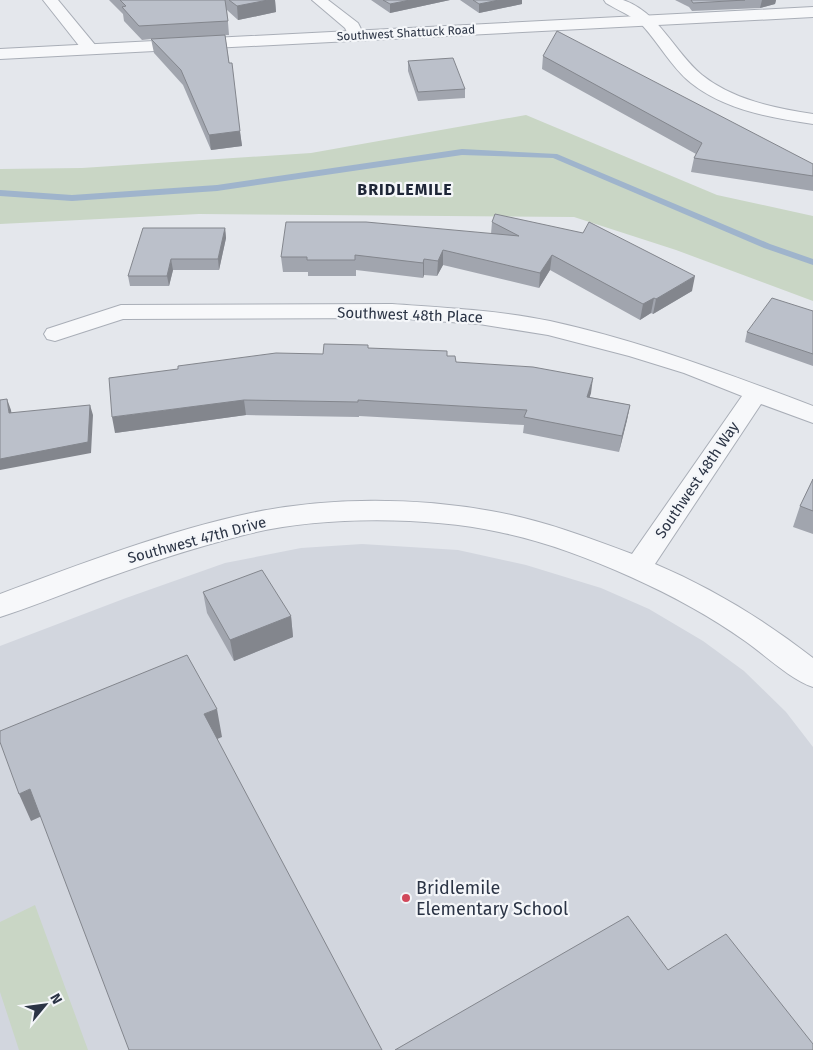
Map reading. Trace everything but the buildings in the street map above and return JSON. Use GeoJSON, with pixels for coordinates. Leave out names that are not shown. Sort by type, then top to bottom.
{"type":"FeatureCollection","features":[{"type":"Feature","properties":{"kind":"street"},"geometry":{"type":"LineString","coordinates":[[50,0],[90,49]]}},
{"type":"Feature","properties":{"kind":"street"},"geometry":{"type":"LineString","coordinates":[[319,0],[352,26],[356,35]]}},
{"type":"Feature","properties":{"kind":"street"},"geometry":{"type":"LineString","coordinates":[[611,0],[646,20],[682,64],[697,79],[715,91],[740,102],[774,113],[813,119]]}},
{"type":"Feature","properties":{"kind":"street","name":"Southwest Shattuck Road"},"geometry":{"type":"LineString","coordinates":[[0,54],[813,12]]}},
{"type":"Feature","properties":{"kind":"street","name":"Southwest 48th Place"},"geometry":{"type":"LineString","coordinates":[[55,334],[121,312],[392,312],[479,317],[512,321],[589,337],[692,368],[813,415]]}},
{"type":"Feature","properties":{"kind":"street","name":"Southwest 48th Way"},"geometry":{"type":"LineString","coordinates":[[638,567],[756,393]]}},
{"type":"Feature","properties":{"kind":"street","name":"Southwest 47th Drive"},"geometry":{"type":"LineString","coordinates":[[0,606],[102,567],[251,523],[335,513],[381,512],[483,519],[532,530],[591,548],[638,567],[738,620],[791,656],[813,675]]}},
{"type":"Feature","properties":{"kind":"shaded area","name":"Bridlemile Elementary School"},"geometry":{"type":"Polygon","coordinates":[[[362,544],[458,550],[526,565],[601,588],[649,609],[703,641],[744,671],[786,712],[813,747],[813,1050],[0,1050],[0,646],[225,563],[301,548],[362,544]]]}},
{"type":"Feature","properties":{"kind":"green space"},"geometry":{"type":"Polygon","coordinates":[[[526,115],[717,195],[813,216],[813,301],[676,250],[574,217],[199,214],[0,224],[0,169],[82,168],[311,153],[526,115]]]}},
{"type":"Feature","properties":{"kind":"green space"},"geometry":{"type":"Polygon","coordinates":[[[35,905],[88,1050],[19,1050],[0,992],[0,922],[35,905]]]}},
{"type":"Feature","properties":{"kind":"waterway"},"geometry":{"type":"LineString","coordinates":[[0,193],[72,198],[217,188],[462,152],[554,156],[767,246],[813,262]]}},
{"type":"Feature","properties":{"kind":"place","name":"Bridlemile Elementary School"},"geometry":{"type":"Point","coordinates":[406,898]}},
{"type":"Feature","properties":{"kind":"district","name":"BRIDLEMILE"},"geometry":{"type":"Point","coordinates":[405,189]}}]}
